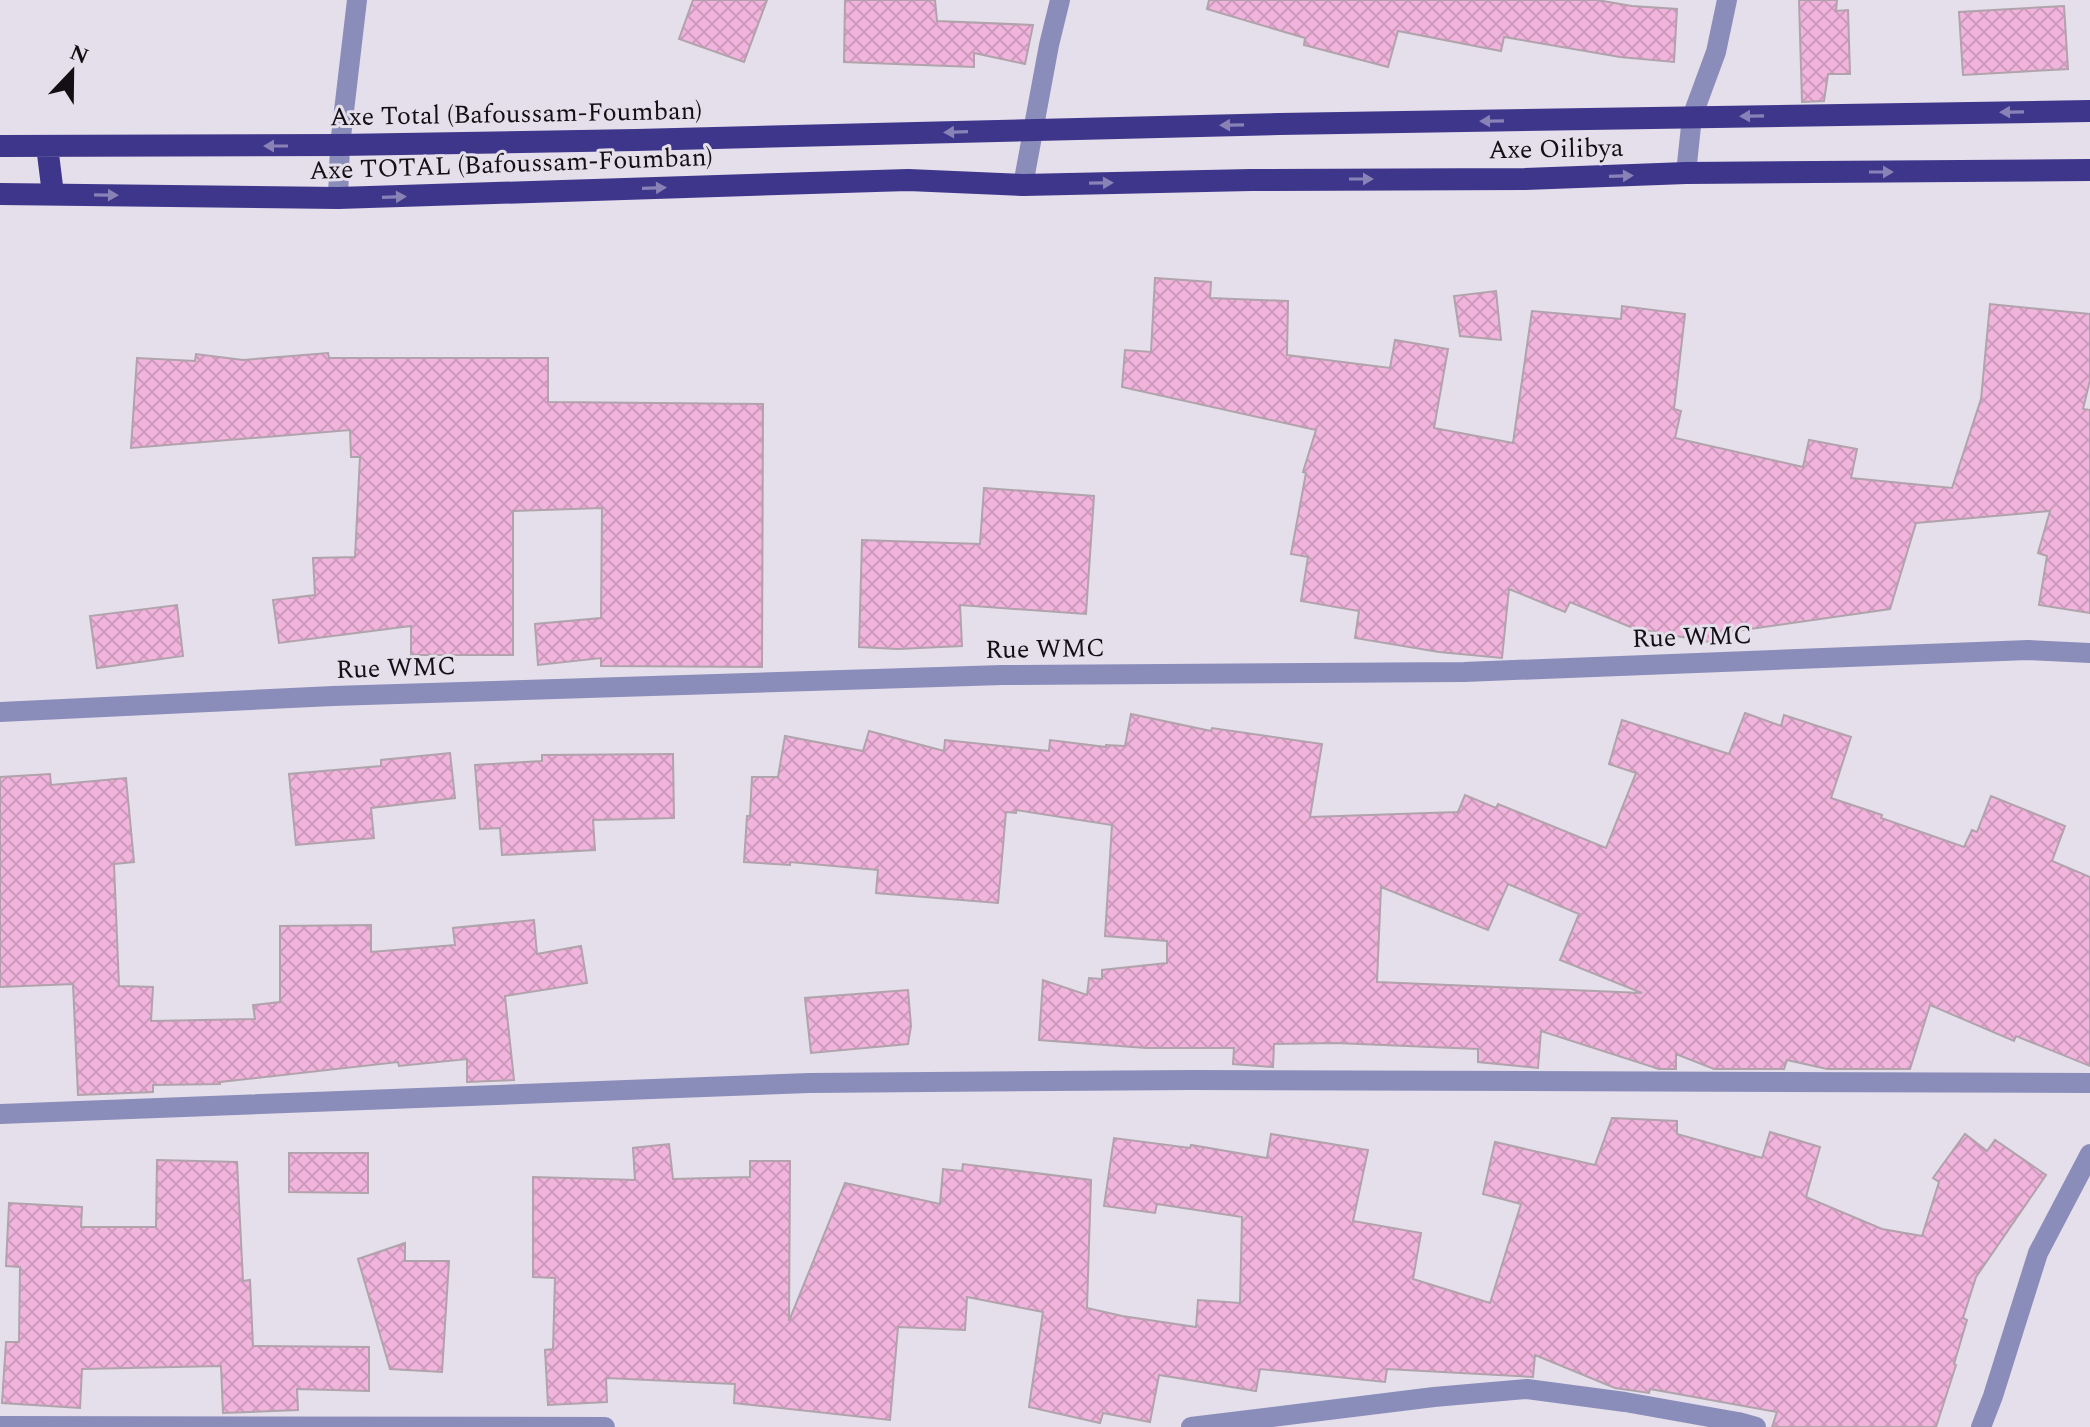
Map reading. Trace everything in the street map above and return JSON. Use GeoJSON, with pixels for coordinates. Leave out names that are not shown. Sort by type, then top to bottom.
{"type":"FeatureCollection","features":[{"type":"Feature","properties":{"kind":"highway","name":"Axe Oilibya"},"geometry":{"type":"LineString","coordinates":[[1034,129],[2090,111]]}},
{"type":"Feature","properties":{"kind":"highway","name":"Axe Total (Bafoussam-Foumban)"},"geometry":{"type":"LineString","coordinates":[[0,146],[340,145],[1034,129]]}},
{"type":"Feature","properties":{"kind":"highway"},"geometry":{"type":"LineString","coordinates":[[47,146],[53,194]]}},
{"type":"Feature","properties":{"kind":"highway","name":"Axe Oilibya"},"geometry":{"type":"LineString","coordinates":[[1023,185],[1525,179],[1686,173],[2090,170]]}},
{"type":"Feature","properties":{"kind":"highway","name":"Axe TOTAL (Bafoussam-Foumban)"},"geometry":{"type":"LineString","coordinates":[[0,194],[338,198],[908,180],[1023,185]]}},
{"type":"Feature","properties":{"kind":"street"},"geometry":{"type":"LineString","coordinates":[[338,198],[340,145],[357,0]]}},
{"type":"Feature","properties":{"kind":"street"},"geometry":{"type":"LineString","coordinates":[[1023,185],[1060,0]]}},
{"type":"Feature","properties":{"kind":"street"},"geometry":{"type":"LineString","coordinates":[[1686,173],[1692,117],[1716,52],[1727,0]]}},
{"type":"Feature","properties":{"kind":"street","name":"Rue WMC"},"geometry":{"type":"LineString","coordinates":[[0,712],[333,696],[987,675],[1464,672],[2028,650],[2090,653]]}},
{"type":"Feature","properties":{"kind":"street"},"geometry":{"type":"LineString","coordinates":[[0,1114],[809,1083],[1222,1080],[2090,1083]]}},
{"type":"Feature","properties":{"kind":"street"},"geometry":{"type":"LineString","coordinates":[[1981,1427],[2038,1253],[2090,1154]]}},
{"type":"Feature","properties":{"kind":"street"},"geometry":{"type":"LineString","coordinates":[[1191,1427],[1434,1397],[1527,1389],[1625,1402],[1756,1427]]}},
{"type":"Feature","properties":{"kind":"street"},"geometry":{"type":"LineString","coordinates":[[0,1426],[605,1427]]}},
{"type":"Feature","properties":{"kind":"building"},"geometry":{"type":"Polygon","coordinates":[[[693,0],[767,0],[744,62],[679,39],[693,0]]]}},
{"type":"Feature","properties":{"kind":"building"},"geometry":{"type":"Polygon","coordinates":[[[845,0],[935,0],[937,21],[1033,25],[1025,64],[974,53],[974,67],[844,62],[845,0]]]}},
{"type":"Feature","properties":{"kind":"building"},"geometry":{"type":"Polygon","coordinates":[[[1209,0],[1597,0],[1677,9],[1674,62],[1620,57],[1504,37],[1501,51],[1398,31],[1388,67],[1304,45],[1305,38],[1207,9],[1209,0]]]}},
{"type":"Feature","properties":{"kind":"building"},"geometry":{"type":"Polygon","coordinates":[[[1799,0],[1837,0],[1836,11],[1848,10],[1850,74],[1828,74],[1824,101],[1802,102],[1799,0]]]}},
{"type":"Feature","properties":{"kind":"building"},"geometry":{"type":"Polygon","coordinates":[[[2064,6],[2068,69],[1963,75],[1959,12],[2064,6]]]}},
{"type":"Feature","properties":{"kind":"building"},"geometry":{"type":"Polygon","coordinates":[[[1155,278],[1211,282],[1210,298],[1288,301],[1287,355],[1390,368],[1395,340],[1448,349],[1434,428],[1513,443],[1532,311],[1621,319],[1622,306],[1685,314],[1674,409],[1681,411],[1675,438],[1803,467],[1809,440],[1857,449],[1851,478],[1952,488],[1981,399],[1990,304],[2090,314],[2090,380],[2083,409],[2090,410],[2090,613],[2039,605],[2047,556],[2038,553],[2050,511],[1916,523],[1890,609],[1722,633],[1720,644],[1633,628],[1570,602],[1565,612],[1509,589],[1502,658],[1439,652],[1355,638],[1359,611],[1301,601],[1308,557],[1291,554],[1306,473],[1303,472],[1316,430],[1122,387],[1125,350],[1151,352],[1155,278]]]}},
{"type":"Feature","properties":{"kind":"building"},"geometry":{"type":"Polygon","coordinates":[[[1496,291],[1501,340],[1460,336],[1454,296],[1496,291]]]}},
{"type":"Feature","properties":{"kind":"building"},"geometry":{"type":"Polygon","coordinates":[[[328,353],[329,358],[548,358],[548,402],[763,404],[762,667],[601,666],[601,658],[538,665],[535,624],[601,618],[602,508],[513,511],[513,655],[411,655],[411,626],[279,643],[273,600],[315,595],[313,558],[355,557],[360,457],[351,457],[350,430],[131,448],[137,358],[195,361],[196,354],[243,360],[328,353]]]}},
{"type":"Feature","properties":{"kind":"building"},"geometry":{"type":"Polygon","coordinates":[[[984,488],[1094,496],[1086,614],[960,605],[962,646],[859,647],[862,540],[980,544],[984,488]]]}},
{"type":"Feature","properties":{"kind":"building"},"geometry":{"type":"Polygon","coordinates":[[[177,605],[183,656],[97,668],[90,616],[177,605]]]}},
{"type":"Feature","properties":{"kind":"building"},"geometry":{"type":"Polygon","coordinates":[[[1745,713],[1781,726],[1784,715],[1851,737],[1831,798],[1882,815],[1881,818],[1964,847],[1972,830],[1977,832],[1991,796],[2065,826],[2052,861],[2090,877],[2090,1066],[2016,1036],[2014,1041],[1930,1005],[1910,1069],[1827,1069],[1787,1060],[1784,1069],[1714,1069],[1676,1054],[1676,1069],[1659,1069],[1541,1031],[1538,1068],[1478,1062],[1478,1049],[1336,1043],[1274,1044],[1273,1067],[1233,1064],[1234,1048],[1146,1048],[1039,1040],[1043,980],[1087,995],[1089,978],[1102,979],[1102,970],[1167,963],[1167,941],[1105,936],[1112,825],[1016,810],[1016,813],[1006,812],[998,903],[876,893],[878,870],[790,862],[790,865],[744,862],[752,777],[778,777],[785,736],[863,751],[869,731],[944,751],[945,740],[1049,751],[1050,740],[1106,747],[1125,746],[1131,714],[1211,731],[1212,728],[1322,744],[1310,817],[1458,812],[1465,795],[1496,808],[1498,804],[1606,848],[1636,773],[1609,764],[1622,720],[1729,754],[1745,713]],[[1508,884],[1488,930],[1381,887],[1377,982],[1642,993],[1560,960],[1579,914],[1508,884]]]}},
{"type":"Feature","properties":{"kind":"building"},"geometry":{"type":"Polygon","coordinates":[[[450,753],[455,798],[371,808],[374,838],[296,845],[289,774],[381,766],[381,760],[450,753]]]}},
{"type":"Feature","properties":{"kind":"building"},"geometry":{"type":"Polygon","coordinates":[[[673,754],[674,818],[593,820],[595,850],[502,855],[500,828],[480,829],[475,765],[542,761],[542,755],[673,754]]]}},
{"type":"Feature","properties":{"kind":"building"},"geometry":{"type":"Polygon","coordinates":[[[50,774],[51,785],[126,778],[134,862],[114,864],[119,986],[153,987],[151,1021],[255,1019],[253,1005],[280,1002],[280,926],[371,925],[371,952],[455,945],[453,928],[534,920],[537,954],[581,946],[587,983],[505,996],[514,1080],[467,1082],[467,1059],[399,1066],[398,1062],[220,1084],[153,1085],[153,1092],[78,1095],[73,984],[0,987],[0,777],[50,774]]]}},
{"type":"Feature","properties":{"kind":"building"},"geometry":{"type":"Polygon","coordinates":[[[908,990],[911,1026],[908,1044],[811,1053],[805,998],[908,990]]]}},
{"type":"Feature","properties":{"kind":"building"},"geometry":{"type":"Polygon","coordinates":[[[1612,1118],[1677,1121],[1677,1134],[1762,1158],[1770,1132],[1820,1147],[1806,1197],[1882,1229],[1922,1236],[1939,1182],[1933,1178],[1965,1134],[1987,1151],[1995,1140],[2046,1175],[1976,1277],[1963,1318],[1967,1320],[1956,1365],[1936,1427],[1772,1427],[1777,1412],[1650,1389],[1649,1393],[1615,1388],[1535,1355],[1533,1377],[1387,1369],[1385,1382],[1260,1369],[1256,1391],[1159,1375],[1150,1422],[1103,1413],[1100,1423],[1029,1407],[1043,1312],[967,1297],[965,1330],[898,1327],[890,1420],[734,1403],[735,1384],[606,1378],[607,1402],[548,1405],[545,1350],[553,1349],[555,1278],[533,1277],[533,1177],[635,1180],[633,1148],[669,1144],[673,1179],[750,1177],[750,1161],[790,1161],[789,1321],[845,1183],[940,1204],[943,1169],[962,1171],[963,1164],[1091,1180],[1087,1308],[1196,1327],[1198,1300],[1240,1303],[1242,1217],[1157,1204],[1155,1213],[1104,1206],[1114,1138],[1190,1148],[1191,1145],[1267,1158],[1271,1134],[1368,1150],[1353,1221],[1421,1233],[1413,1279],[1490,1303],[1521,1204],[1483,1194],[1495,1142],[1595,1165],[1612,1118]]]}},
{"type":"Feature","properties":{"kind":"building"},"geometry":{"type":"Polygon","coordinates":[[[289,1153],[368,1153],[368,1193],[289,1192],[289,1153]]]}},
{"type":"Feature","properties":{"kind":"building"},"geometry":{"type":"Polygon","coordinates":[[[157,1160],[237,1162],[243,1281],[250,1280],[253,1346],[369,1347],[369,1391],[297,1389],[298,1410],[223,1413],[221,1366],[82,1369],[80,1408],[2,1403],[6,1342],[19,1342],[20,1267],[6,1266],[9,1203],[82,1207],[81,1227],[156,1227],[157,1160]]]}},
{"type":"Feature","properties":{"kind":"building"},"geometry":{"type":"Polygon","coordinates":[[[405,1243],[405,1261],[449,1261],[442,1372],[390,1369],[358,1259],[405,1243]]]}}]}
